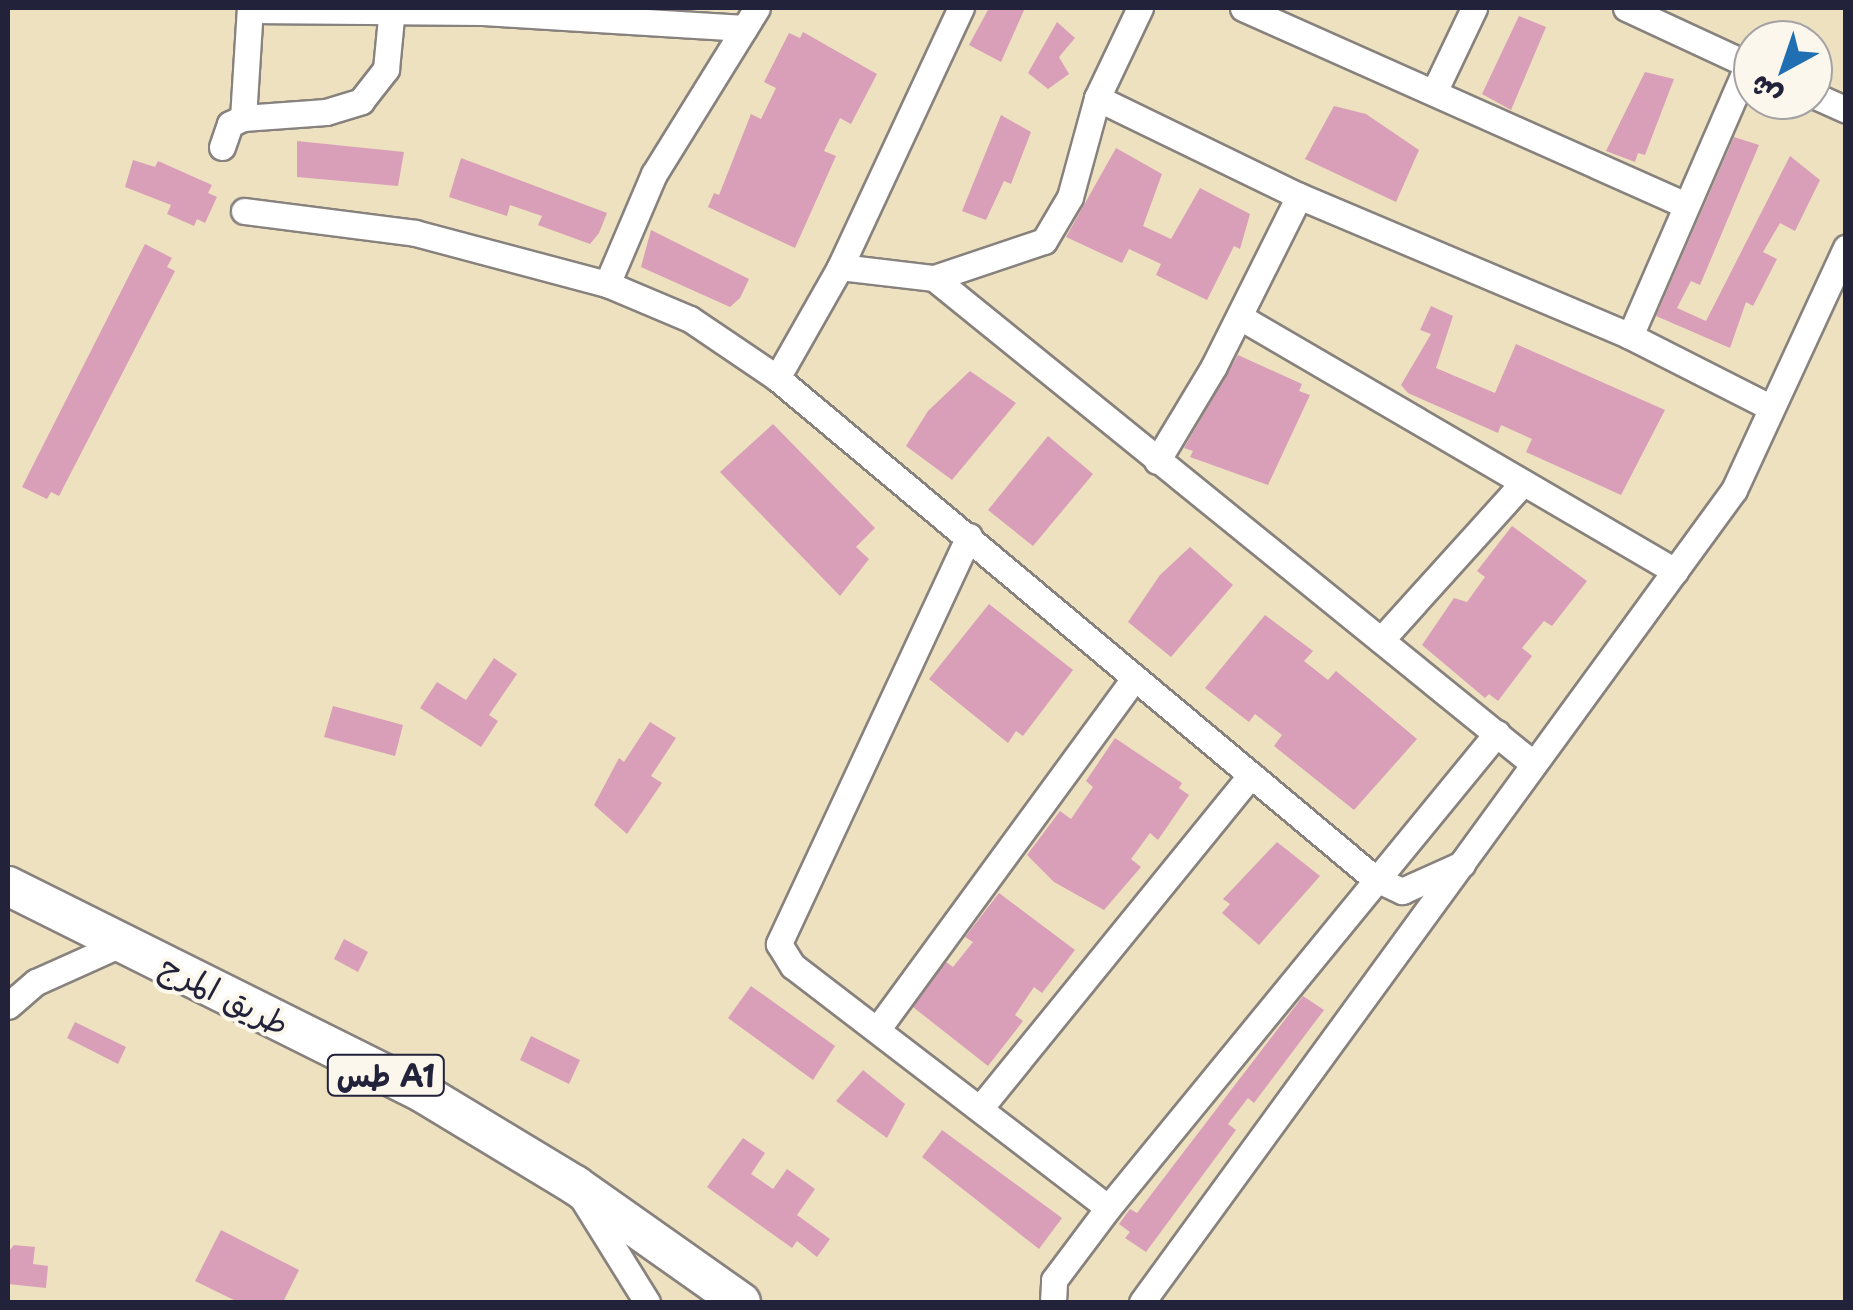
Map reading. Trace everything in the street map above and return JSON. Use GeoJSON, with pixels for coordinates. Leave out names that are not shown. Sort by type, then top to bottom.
{"type":"FeatureCollection","features":[{"type":"Feature","properties":{"kind":"highway","name":"طريق المرج"},"geometry":{"type":"LineString","coordinates":[[8,886],[423,1093],[574,1184],[742,1302]]}},
{"type":"Feature","properties":{"kind":"street"},"geometry":{"type":"LineString","coordinates":[[777,378],[840,266],[961,8]]}},
{"type":"Feature","properties":{"kind":"street"},"geometry":{"type":"LineString","coordinates":[[840,266],[934,278],[1051,234],[1070,197],[1097,98],[1140,8]]}},
{"type":"Feature","properties":{"kind":"street"},"geometry":{"type":"LineString","coordinates":[[1243,8],[1686,205]]}},
{"type":"Feature","properties":{"kind":"street"},"geometry":{"type":"LineString","coordinates":[[1434,92],[1474,8]]}},
{"type":"Feature","properties":{"kind":"street"},"geometry":{"type":"LineString","coordinates":[[1626,8],[1733,58]]}},
{"type":"Feature","properties":{"kind":"street"},"geometry":{"type":"LineString","coordinates":[[244,118],[250,9],[751,18]]}},
{"type":"Feature","properties":{"kind":"street"},"geometry":{"type":"LineString","coordinates":[[222,147],[230,124],[244,118],[326,112],[361,101],[386,69],[392,10]]}},
{"type":"Feature","properties":{"kind":"street"},"geometry":{"type":"LineString","coordinates":[[606,284],[654,174],[751,18]]}},
{"type":"Feature","properties":{"kind":"street"},"geometry":{"type":"LineString","coordinates":[[1097,98],[1299,196],[1630,336],[1768,406]]}},
{"type":"Feature","properties":{"kind":"street"},"geometry":{"type":"LineString","coordinates":[[1630,336],[1733,104]]}},
{"type":"Feature","properties":{"kind":"street"},"geometry":{"type":"LineString","coordinates":[[1157,461],[1240,316],[1299,196]]}},
{"type":"Feature","properties":{"kind":"street"},"geometry":{"type":"LineString","coordinates":[[244,211],[415,233],[606,284],[690,318],[777,378],[1374,878],[1402,891],[1462,864]]}},
{"type":"Feature","properties":{"kind":"street"},"geometry":{"type":"LineString","coordinates":[[1142,1302],[1462,864],[1531,762],[1734,490],[1768,406],[1846,248]]}},
{"type":"Feature","properties":{"kind":"street"},"geometry":{"type":"LineString","coordinates":[[934,278],[1531,762]]}},
{"type":"Feature","properties":{"kind":"street"},"geometry":{"type":"LineString","coordinates":[[1240,316],[1675,571]]}},
{"type":"Feature","properties":{"kind":"street"},"geometry":{"type":"LineString","coordinates":[[1381,640],[1524,483]]}},
{"type":"Feature","properties":{"kind":"street"},"geometry":{"type":"LineString","coordinates":[[969,536],[781,933],[787,961],[879,1026],[1108,1208]]}},
{"type":"Feature","properties":{"kind":"street"},"geometry":{"type":"LineString","coordinates":[[879,1026],[1134,678]]}},
{"type":"Feature","properties":{"kind":"street"},"geometry":{"type":"LineString","coordinates":[[1053,1302],[1054,1280],[1108,1208],[1374,878],[1497,734]]}},
{"type":"Feature","properties":{"kind":"street"},"geometry":{"type":"LineString","coordinates":[[981,1107],[1252,774]]}},
{"type":"Feature","properties":{"kind":"street"},"geometry":{"type":"LineString","coordinates":[[8,1006],[36,982],[123,943]]}},
{"type":"Feature","properties":{"kind":"street"},"geometry":{"type":"LineString","coordinates":[[574,1184],[646,1302]]}},
{"type":"Feature","properties":{"kind":"building"},"geometry":{"type":"Polygon","coordinates":[[[989,8],[1025,8],[1001,62],[969,45],[989,8]]]}},
{"type":"Feature","properties":{"kind":"building"},"geometry":{"type":"Polygon","coordinates":[[[1519,16],[1546,27],[1511,110],[1482,94],[1519,16]]]}},
{"type":"Feature","properties":{"kind":"building"},"geometry":{"type":"Polygon","coordinates":[[[1057,22],[1075,38],[1059,57],[1069,74],[1048,89],[1028,73],[1057,22]]]}},
{"type":"Feature","properties":{"kind":"building"},"geometry":{"type":"Polygon","coordinates":[[[803,32],[877,74],[851,124],[840,118],[824,151],[836,156],[795,248],[708,207],[714,193],[719,195],[751,114],[761,119],[776,88],[764,82],[789,33],[800,38],[803,32]]]}},
{"type":"Feature","properties":{"kind":"building"},"geometry":{"type":"Polygon","coordinates":[[[1645,72],[1674,79],[1645,155],[1638,153],[1635,162],[1606,151],[1645,72]]]}},
{"type":"Feature","properties":{"kind":"building"},"geometry":{"type":"Polygon","coordinates":[[[1334,106],[1366,114],[1419,150],[1396,202],[1305,159],[1334,106]]]}},
{"type":"Feature","properties":{"kind":"building"},"geometry":{"type":"Polygon","coordinates":[[[1001,115],[1031,132],[1011,184],[1004,181],[986,220],[962,211],[1001,115]]]}},
{"type":"Feature","properties":{"kind":"building"},"geometry":{"type":"Polygon","coordinates":[[[1734,137],[1759,145],[1700,285],[1691,281],[1677,308],[1706,321],[1790,156],[1820,180],[1795,231],[1780,223],[1763,252],[1777,259],[1753,306],[1746,302],[1730,348],[1656,316],[1734,137]]]}},
{"type":"Feature","properties":{"kind":"building"},"geometry":{"type":"Polygon","coordinates":[[[297,141],[404,152],[398,186],[297,177],[297,141]]]}},
{"type":"Feature","properties":{"kind":"building"},"geometry":{"type":"Polygon","coordinates":[[[1116,148],[1162,174],[1143,226],[1171,239],[1200,188],[1250,214],[1240,249],[1234,246],[1207,300],[1156,275],[1161,264],[1129,249],[1122,263],[1066,237],[1116,148]]]}},
{"type":"Feature","properties":{"kind":"building"},"geometry":{"type":"Polygon","coordinates":[[[461,158],[607,213],[599,233],[590,244],[538,225],[542,216],[510,205],[507,216],[449,197],[461,158]]]}},
{"type":"Feature","properties":{"kind":"building"},"geometry":{"type":"Polygon","coordinates":[[[133,160],[155,167],[158,161],[212,185],[208,193],[217,197],[205,223],[197,219],[194,226],[167,214],[171,205],[125,187],[133,160]]]}},
{"type":"Feature","properties":{"kind":"building"},"geometry":{"type":"Polygon","coordinates":[[[651,230],[749,279],[740,298],[730,307],[641,267],[651,230]]]}},
{"type":"Feature","properties":{"kind":"building"},"geometry":{"type":"Polygon","coordinates":[[[145,244],[172,258],[167,267],[175,271],[59,496],[51,492],[47,499],[22,487],[145,244]]]}},
{"type":"Feature","properties":{"kind":"building"},"geometry":{"type":"Polygon","coordinates":[[[1431,306],[1453,316],[1436,368],[1495,393],[1516,344],[1665,410],[1621,495],[1526,452],[1532,439],[1501,425],[1498,433],[1408,393],[1401,385],[1431,334],[1420,330],[1431,306]]]}},
{"type":"Feature","properties":{"kind":"building"},"geometry":{"type":"Polygon","coordinates":[[[1238,355],[1302,384],[1299,391],[1310,395],[1268,485],[1190,457],[1193,451],[1184,448],[1238,355]]]}},
{"type":"Feature","properties":{"kind":"building"},"geometry":{"type":"Polygon","coordinates":[[[970,371],[1016,403],[952,480],[906,446],[928,411],[970,371]]]}},
{"type":"Feature","properties":{"kind":"building"},"geometry":{"type":"Polygon","coordinates":[[[773,424],[875,528],[856,547],[869,559],[840,596],[720,472],[773,424]]]}},
{"type":"Feature","properties":{"kind":"building"},"geometry":{"type":"Polygon","coordinates":[[[1048,436],[1093,474],[1033,546],[988,510],[1048,436]]]}},
{"type":"Feature","properties":{"kind":"building"},"geometry":{"type":"Polygon","coordinates":[[[1512,526],[1587,581],[1552,626],[1544,621],[1522,648],[1532,656],[1498,701],[1489,694],[1485,698],[1422,645],[1454,598],[1467,602],[1485,577],[1477,571],[1512,526]]]}},
{"type":"Feature","properties":{"kind":"building"},"geometry":{"type":"Polygon","coordinates":[[[1190,547],[1233,585],[1171,657],[1128,622],[1160,575],[1190,547]]]}},
{"type":"Feature","properties":{"kind":"building"},"geometry":{"type":"Polygon","coordinates":[[[989,604],[1073,670],[1023,736],[1016,731],[1008,743],[929,679],[989,604]]]}},
{"type":"Feature","properties":{"kind":"building"},"geometry":{"type":"Polygon","coordinates":[[[1265,615],[1313,651],[1304,661],[1328,680],[1336,671],[1417,739],[1354,810],[1274,746],[1282,735],[1255,714],[1249,722],[1205,688],[1265,615]]]}},
{"type":"Feature","properties":{"kind":"building"},"geometry":{"type":"Polygon","coordinates":[[[494,658],[517,674],[489,715],[498,721],[481,747],[420,708],[437,682],[466,700],[494,658]]]}},
{"type":"Feature","properties":{"kind":"building"},"geometry":{"type":"Polygon","coordinates":[[[333,706],[403,725],[395,756],[324,737],[333,706]]]}},
{"type":"Feature","properties":{"kind":"building"},"geometry":{"type":"Polygon","coordinates":[[[650,722],[676,738],[651,776],[662,783],[627,834],[594,805],[619,758],[624,762],[650,722]]]}},
{"type":"Feature","properties":{"kind":"building"},"geometry":{"type":"Polygon","coordinates":[[[1115,738],[1182,783],[1179,788],[1189,795],[1158,840],[1150,833],[1131,859],[1141,867],[1104,910],[1054,882],[1027,855],[1060,811],[1071,819],[1093,787],[1086,781],[1115,738]]]}},
{"type":"Feature","properties":{"kind":"building"},"geometry":{"type":"Polygon","coordinates":[[[1277,842],[1320,876],[1259,945],[1222,913],[1230,904],[1223,899],[1277,842]]]}},
{"type":"Feature","properties":{"kind":"building"},"geometry":{"type":"Polygon","coordinates":[[[999,893],[1075,950],[1042,993],[1034,987],[1015,1015],[1023,1021],[988,1066],[913,1007],[946,962],[953,967],[973,942],[965,937],[999,893]]]}},
{"type":"Feature","properties":{"kind":"building"},"geometry":{"type":"Polygon","coordinates":[[[344,939],[368,952],[358,972],[334,959],[344,939]]]}},
{"type":"Feature","properties":{"kind":"building"},"geometry":{"type":"Polygon","coordinates":[[[751,986],[835,1046],[813,1080],[728,1018],[751,986]]]}},
{"type":"Feature","properties":{"kind":"building"},"geometry":{"type":"Polygon","coordinates":[[[1303,996],[1324,1010],[1254,1103],[1248,1098],[1228,1124],[1236,1130],[1146,1252],[1125,1238],[1130,1232],[1119,1224],[1130,1209],[1137,1213],[1303,996]]]}},
{"type":"Feature","properties":{"kind":"building"},"geometry":{"type":"Polygon","coordinates":[[[75,1022],[126,1047],[118,1064],[67,1038],[75,1022]]]}},
{"type":"Feature","properties":{"kind":"building"},"geometry":{"type":"Polygon","coordinates":[[[531,1036],[580,1060],[569,1084],[520,1060],[531,1036]]]}},
{"type":"Feature","properties":{"kind":"building"},"geometry":{"type":"Polygon","coordinates":[[[863,1070],[905,1104],[887,1138],[836,1101],[863,1070]]]}},
{"type":"Feature","properties":{"kind":"building"},"geometry":{"type":"Polygon","coordinates":[[[942,1130],[1062,1218],[1039,1249],[922,1157],[942,1130]]]}},
{"type":"Feature","properties":{"kind":"building"},"geometry":{"type":"Polygon","coordinates":[[[743,1138],[765,1153],[751,1174],[773,1189],[787,1169],[815,1189],[797,1215],[830,1239],[817,1257],[797,1241],[792,1248],[707,1187],[743,1138]]]}},
{"type":"Feature","properties":{"kind":"building"},"geometry":{"type":"Polygon","coordinates":[[[221,1230],[299,1270],[283,1302],[238,1302],[195,1281],[221,1230]]]}},
{"type":"Feature","properties":{"kind":"building"},"geometry":{"type":"Polygon","coordinates":[[[14,1245],[35,1247],[33,1264],[48,1266],[46,1288],[8,1284],[8,1252],[14,1245]]]}}]}
